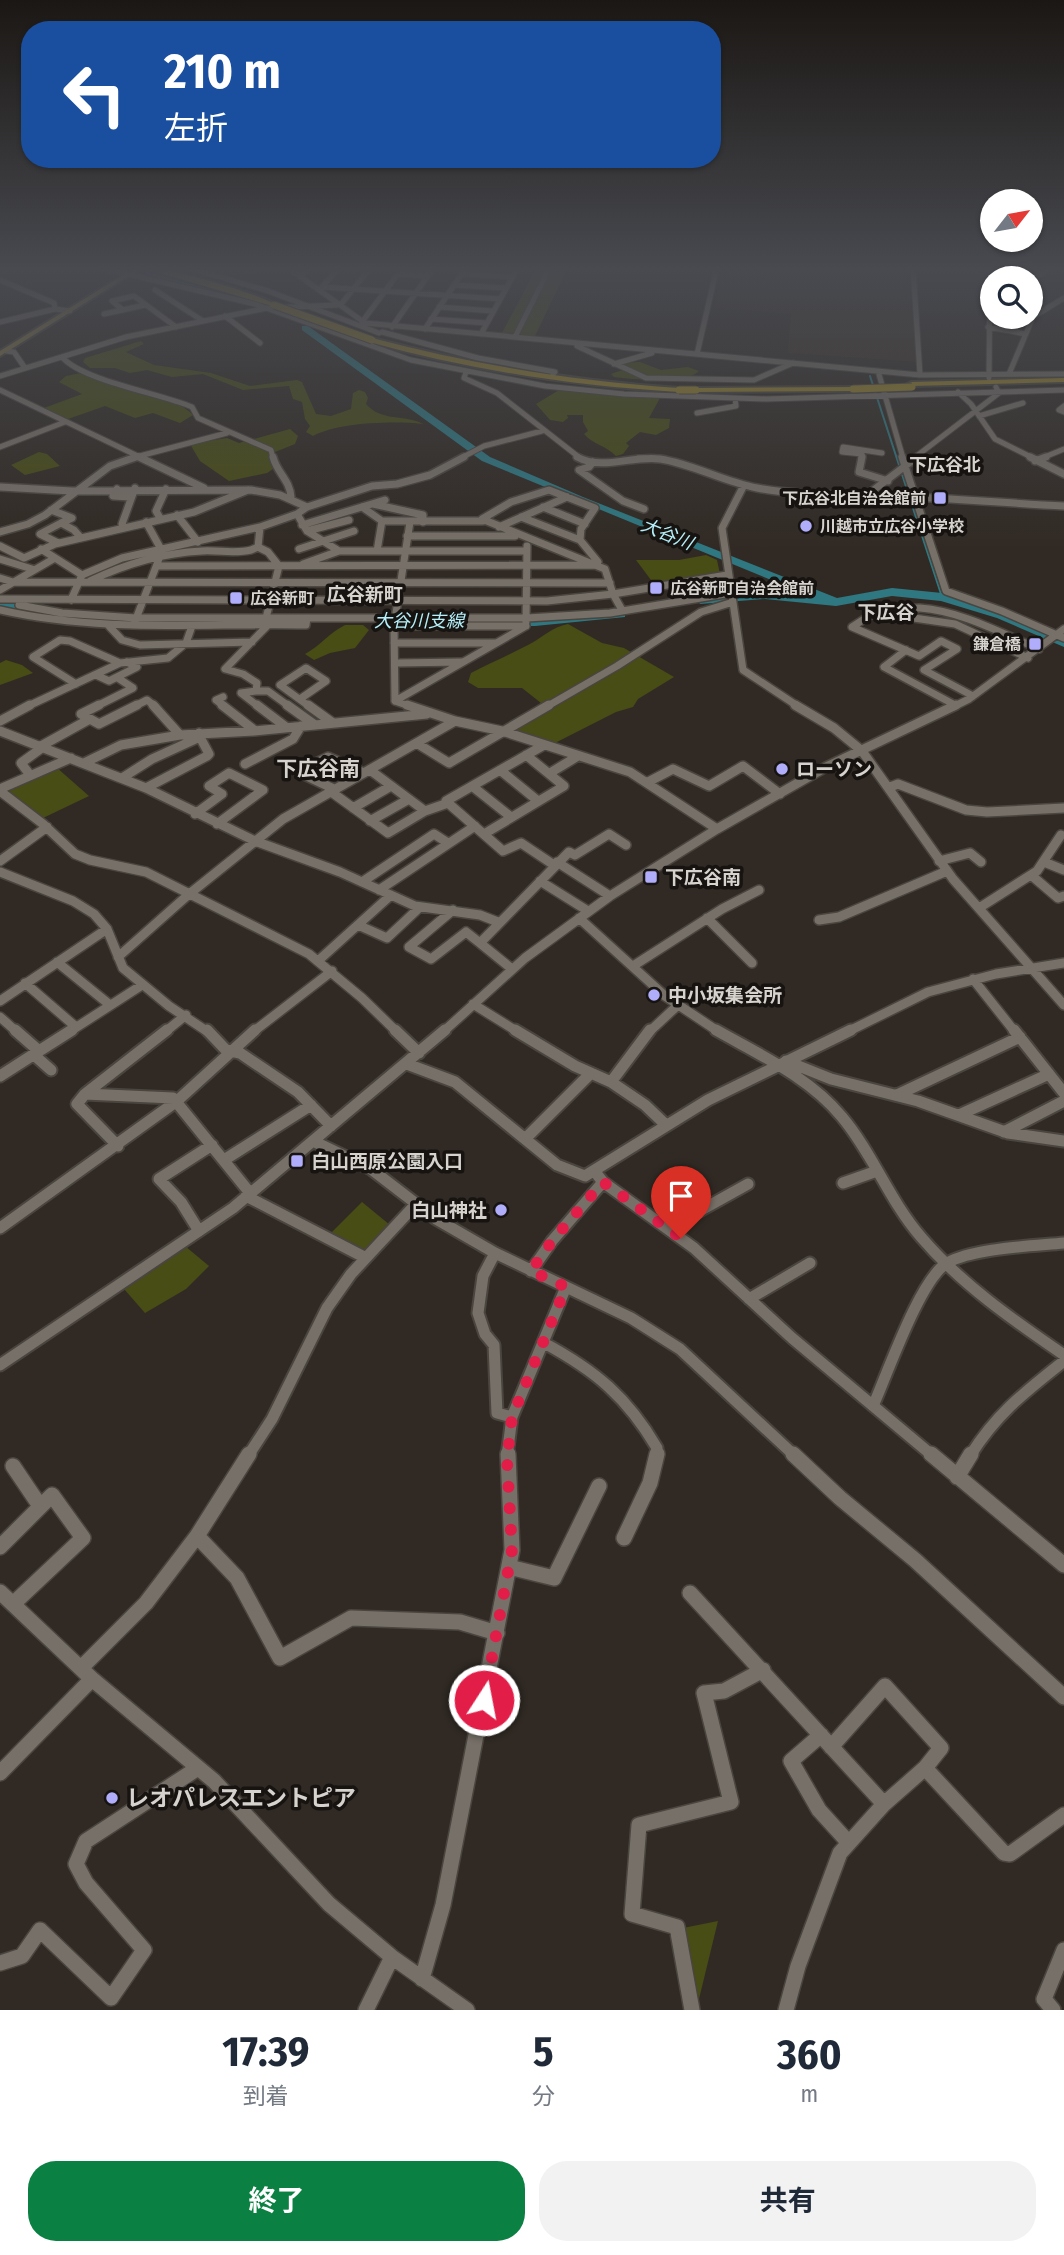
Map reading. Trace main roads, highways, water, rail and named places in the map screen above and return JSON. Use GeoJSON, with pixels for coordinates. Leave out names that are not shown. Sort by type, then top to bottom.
{"type":"FeatureCollection","features":[{"type":"Feature","properties":{"kind":"highway"},"geometry":{"type":"LineString","coordinates":[[445,361],[530,377],[696,389],[911,385],[1063,387]]}},
{"type":"Feature","properties":{"kind":"waterway","name":"大谷川"},"geometry":{"type":"LineString","coordinates":[[350,361],[486,459],[836,602]]}},
{"type":"Feature","properties":{"kind":"waterway"},"geometry":{"type":"LineString","coordinates":[[870,376],[942,597]]}},
{"type":"Feature","properties":{"kind":"waterway","name":"大谷川"},"geometry":{"type":"LineString","coordinates":[[836,602],[892,592],[942,597],[1001,615],[1064,643]]}},
{"type":"Feature","properties":{"kind":"waterway","name":"大谷川支線"},"geometry":{"type":"LineString","coordinates":[[704,601],[765,595],[836,602]]}},
{"type":"Feature","properties":{"kind":"waterway","name":"大谷川支線"},"geometry":{"type":"LineString","coordinates":[[0,605],[59,616],[107,620]]}},
{"type":"Feature","properties":{"kind":"waterway","name":"大谷川支線"},"geometry":{"type":"LineString","coordinates":[[433,621],[535,622],[621,614]]}},
{"type":"Feature","properties":{"kind":"place","name":"下広谷北自治会館前"},"geometry":{"type":"Point","coordinates":[940,498]}},
{"type":"Feature","properties":{"kind":"place","name":"川越市立広谷小学校"},"geometry":{"type":"Point","coordinates":[806,526]}},
{"type":"Feature","properties":{"kind":"place","name":"広谷新町自治会館前"},"geometry":{"type":"Point","coordinates":[656,588]}},
{"type":"Feature","properties":{"kind":"place","name":"広谷新町"},"geometry":{"type":"Point","coordinates":[236,598]}},
{"type":"Feature","properties":{"kind":"place","name":"鎌倉橋"},"geometry":{"type":"Point","coordinates":[1035,644]}},
{"type":"Feature","properties":{"kind":"place","name":"ローソン"},"geometry":{"type":"Point","coordinates":[782,769]}},
{"type":"Feature","properties":{"kind":"place","name":"下広谷南"},"geometry":{"type":"Point","coordinates":[651,877]}},
{"type":"Feature","properties":{"kind":"place","name":"中小坂集会所"},"geometry":{"type":"Point","coordinates":[654,995]}},
{"type":"Feature","properties":{"kind":"place","name":"白山西原公園入口"},"geometry":{"type":"Point","coordinates":[297,1161]}},
{"type":"Feature","properties":{"kind":"place","name":"白山神社"},"geometry":{"type":"Point","coordinates":[501,1210]}},
{"type":"Feature","properties":{"kind":"place","name":"レオパレスエントピア"},"geometry":{"type":"Point","coordinates":[112,1798]}},
{"type":"Feature","properties":{"kind":"district","name":"下広谷北"},"geometry":{"type":"Point","coordinates":[945,465]}},
{"type":"Feature","properties":{"kind":"district","name":"広谷新町"},"geometry":{"type":"Point","coordinates":[365,594]}},
{"type":"Feature","properties":{"kind":"district","name":"下広谷"},"geometry":{"type":"Point","coordinates":[886,612]}},
{"type":"Feature","properties":{"kind":"district","name":"下広谷南"},"geometry":{"type":"Point","coordinates":[318,769]}}]}
